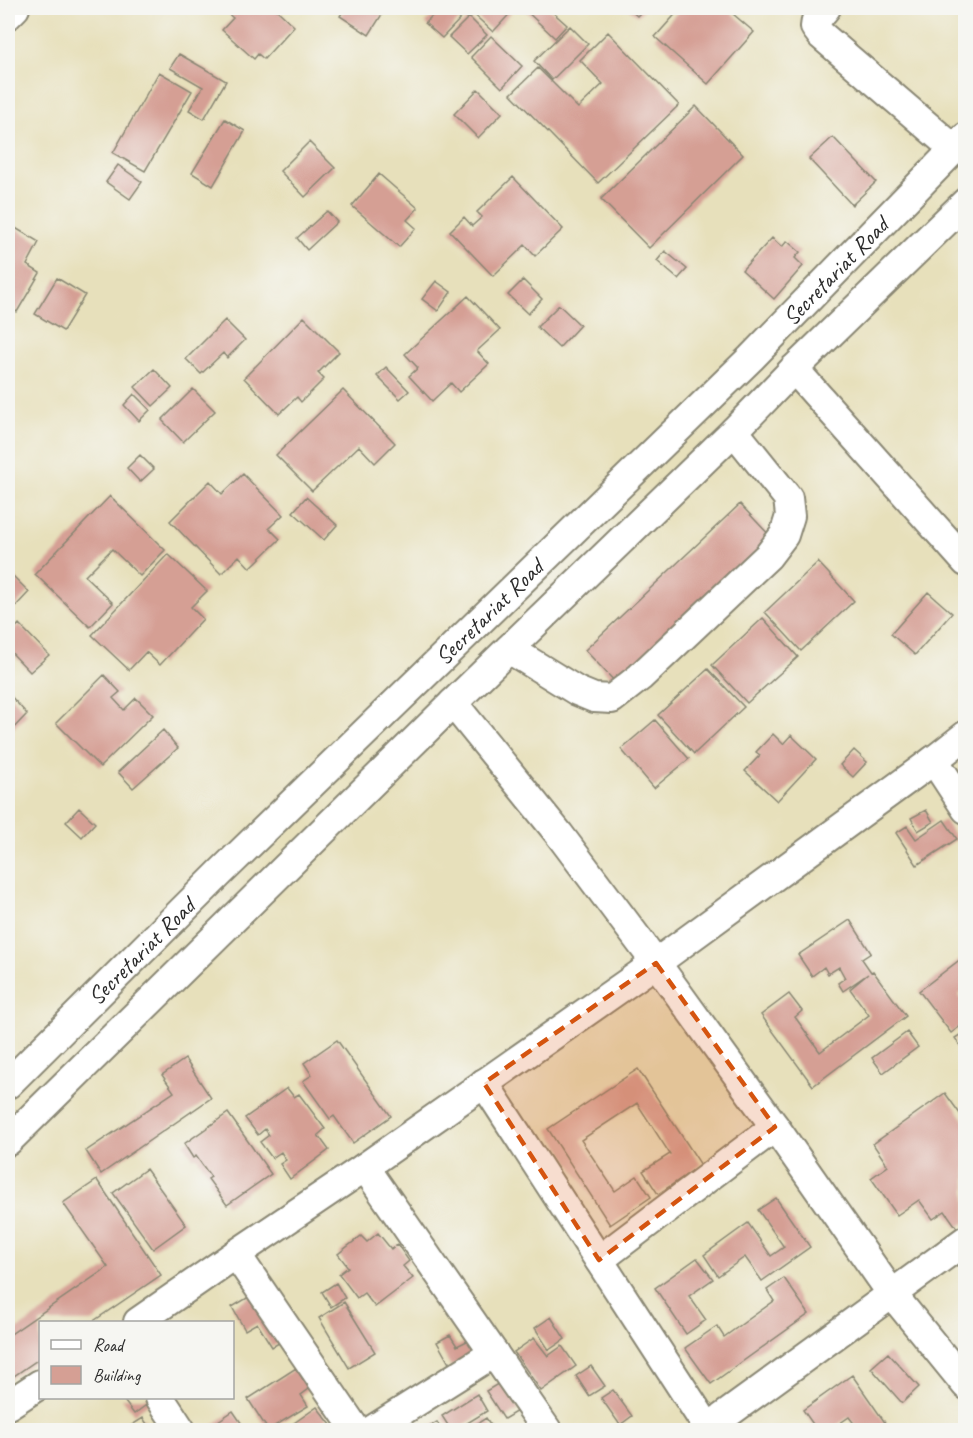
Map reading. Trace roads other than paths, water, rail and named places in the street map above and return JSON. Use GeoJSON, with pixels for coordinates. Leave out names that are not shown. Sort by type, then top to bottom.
{"type":"FeatureCollection","features":[{"type":"Feature","properties":{"kind":"street"},"geometry":{"type":"LineString","coordinates":[[8,15],[15,8]]}},
{"type":"Feature","properties":{"kind":"street"},"geometry":{"type":"LineString","coordinates":[[826,8],[816,20],[815,27],[821,35],[960,143]]}},
{"type":"Feature","properties":{"kind":"street","name":"Secretariat Road"},"geometry":{"type":"LineString","coordinates":[[8,1084],[228,865],[751,358],[960,143]]}},
{"type":"Feature","properties":{"kind":"street","name":"Secretariat Road"},"geometry":{"type":"LineString","coordinates":[[8,1141],[966,202]]}},
{"type":"Feature","properties":{"kind":"street"},"geometry":{"type":"LineString","coordinates":[[794,369],[961,549]]}},
{"type":"Feature","properties":{"kind":"street"},"geometry":{"type":"LineString","coordinates":[[509,649],[577,691],[594,698],[612,699],[640,677],[768,556],[784,535],[790,516],[788,498],[734,431]]}},
{"type":"Feature","properties":{"kind":"street"},"geometry":{"type":"LineString","coordinates":[[453,704],[559,834],[775,1127],[892,1294],[966,1385]]}},
{"type":"Feature","properties":{"kind":"street"},"geometry":{"type":"LineString","coordinates":[[141,1321],[656,963],[966,735]]}},
{"type":"Feature","properties":{"kind":"street"},"geometry":{"type":"LineString","coordinates":[[934,760],[966,809]]}},
{"type":"Feature","properties":{"kind":"street"},"geometry":{"type":"LineString","coordinates":[[484,1083],[706,1429],[966,1240]]}},
{"type":"Feature","properties":{"kind":"street"},"geometry":{"type":"LineString","coordinates":[[599,1260],[775,1127]]}},
{"type":"Feature","properties":{"kind":"street"},"geometry":{"type":"LineString","coordinates":[[365,1167],[547,1431]]}},
{"type":"Feature","properties":{"kind":"street"},"geometry":{"type":"LineString","coordinates":[[236,1254],[356,1431]]}},
{"type":"Feature","properties":{"kind":"street"},"geometry":{"type":"LineString","coordinates":[[372,1431],[494,1353]]}},
{"type":"Feature","properties":{"kind":"street"},"geometry":{"type":"LineString","coordinates":[[8,1405],[39,1385]]}},
{"type":"Feature","properties":{"kind":"street"},"geometry":{"type":"LineString","coordinates":[[161,1399],[181,1431]]}}]}
